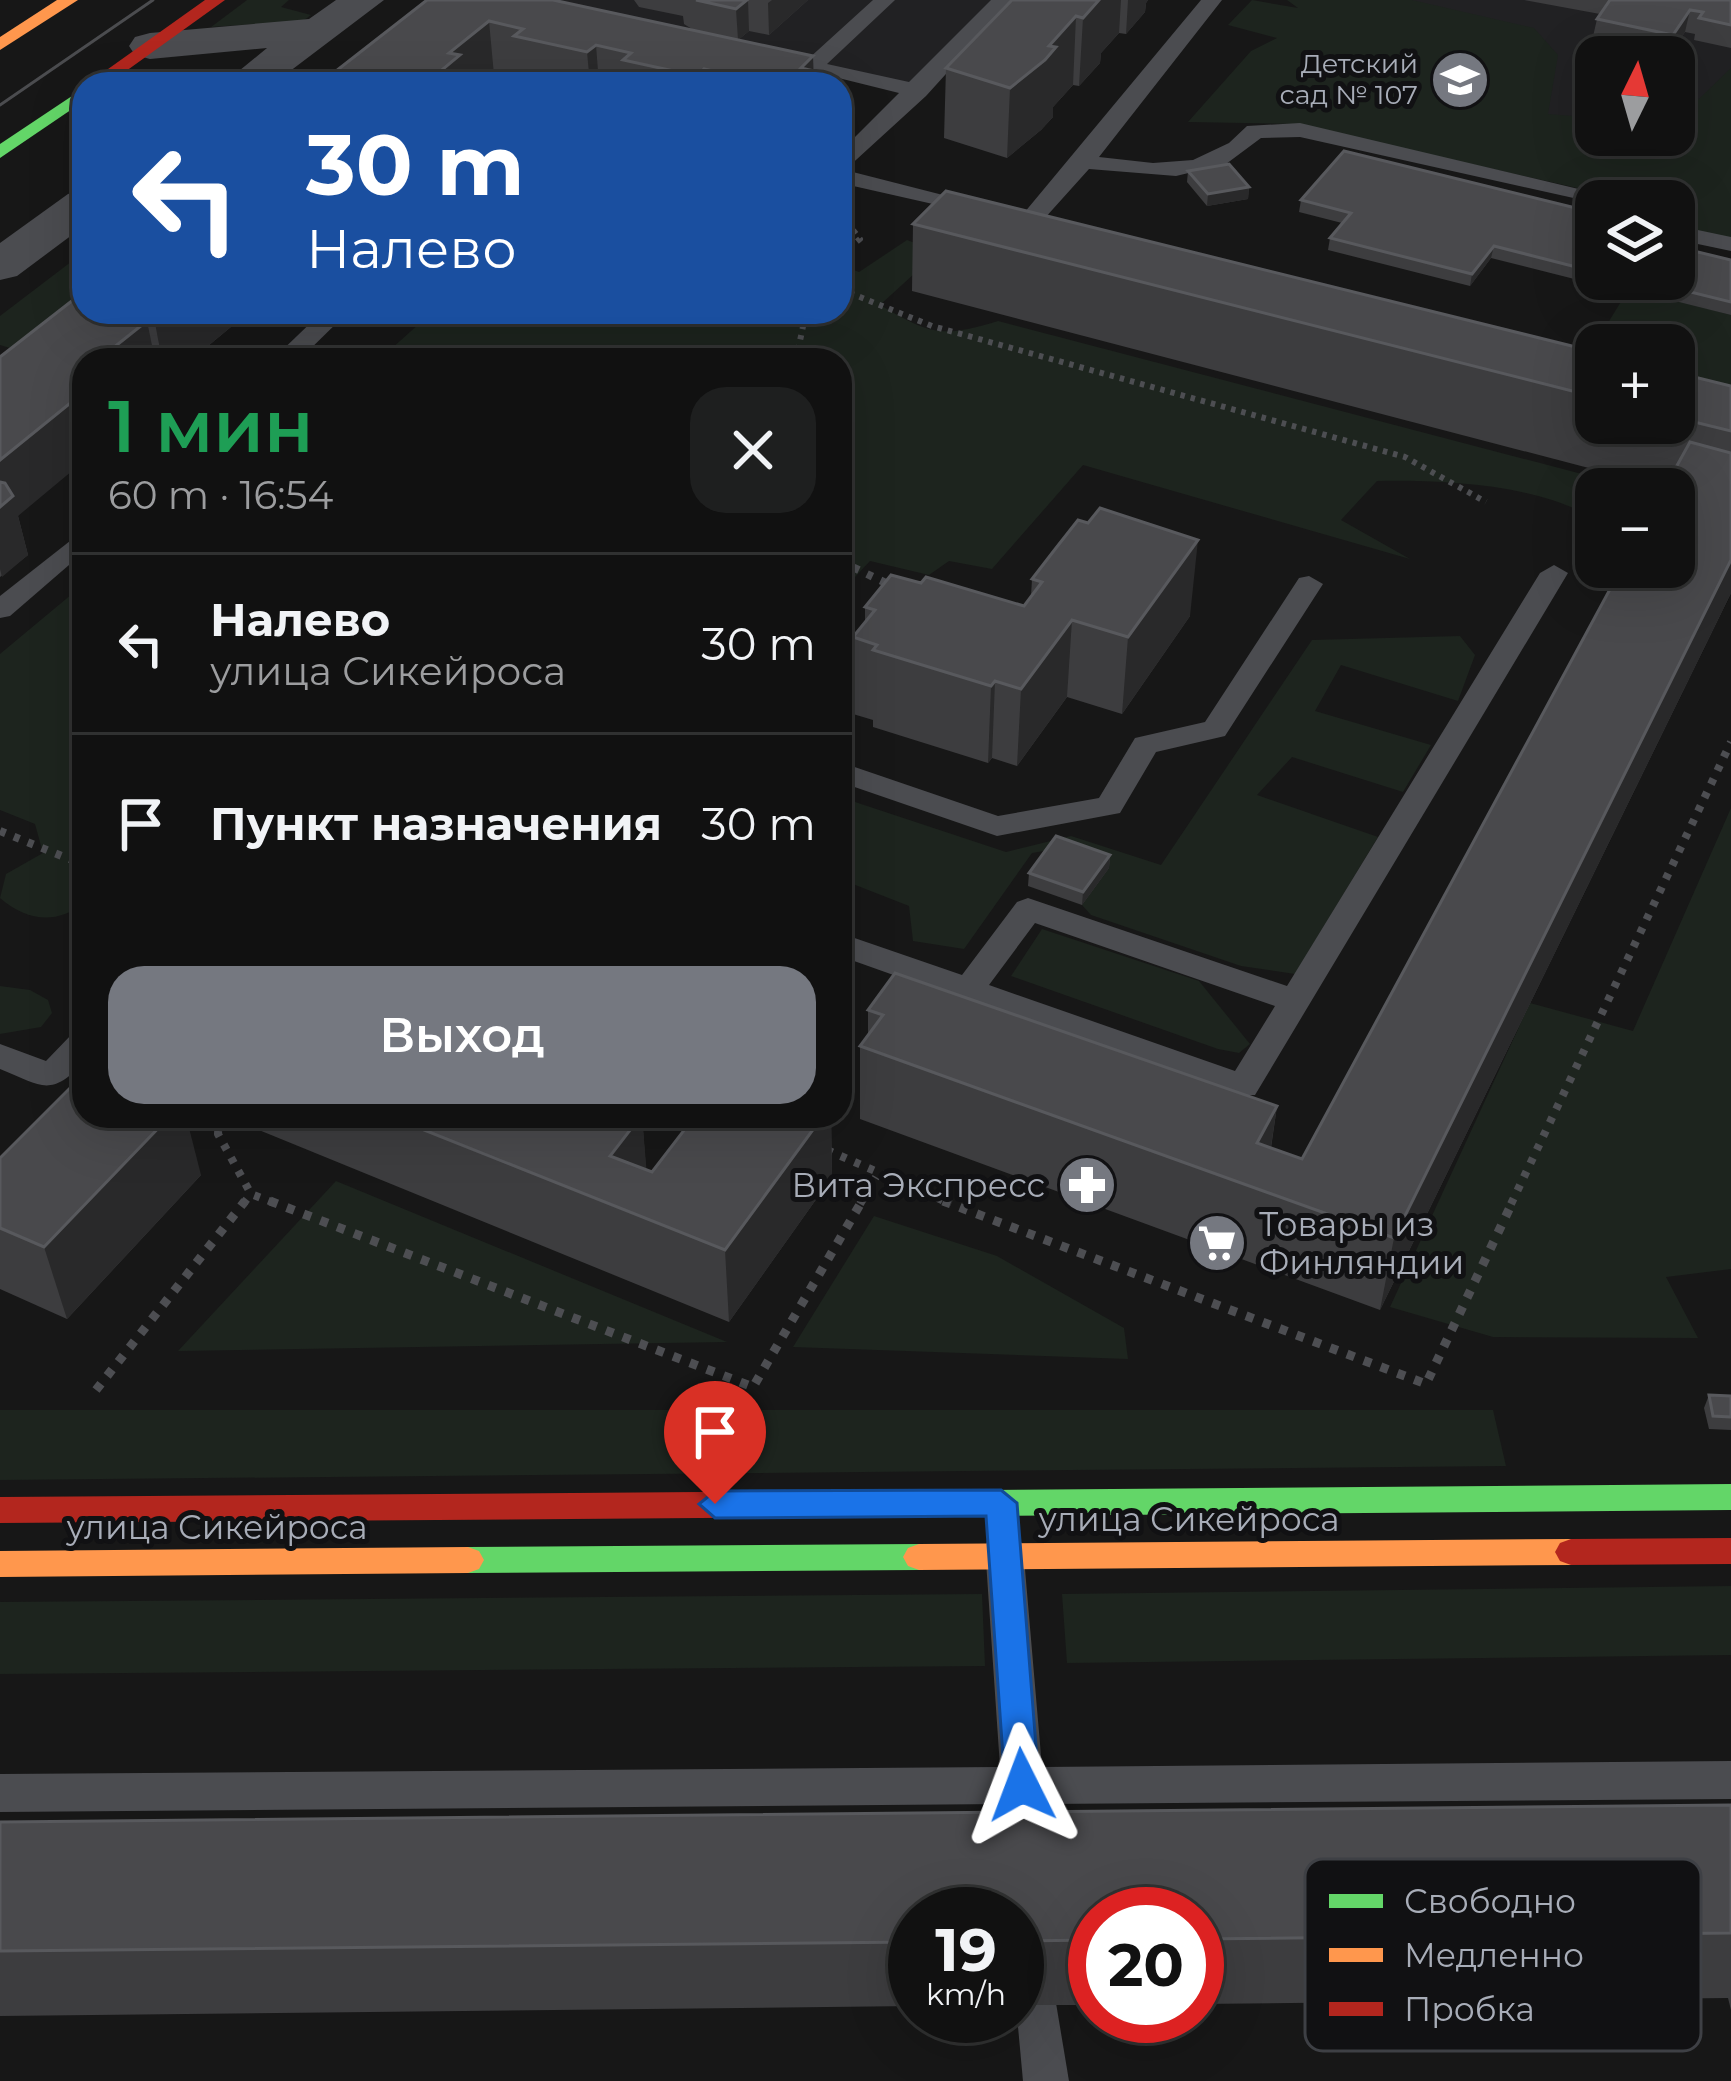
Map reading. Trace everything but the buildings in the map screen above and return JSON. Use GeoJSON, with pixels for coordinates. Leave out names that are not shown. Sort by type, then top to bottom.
{"type":"FeatureCollection","features":[{"type":"Feature","properties":{"kind":"street"},"geometry":{"type":"LineString","coordinates":[[0,45],[69,0]]}},
{"type":"Feature","properties":{"kind":"street"},"geometry":{"type":"LineString","coordinates":[[113,72],[216,0]]}},
{"type":"Feature","properties":{"kind":"street"},"geometry":{"type":"LineString","coordinates":[[261,72],[363,0]]}},
{"type":"Feature","properties":{"kind":"street"},"geometry":{"type":"LineString","coordinates":[[150,46],[317,31]]}},
{"type":"Feature","properties":{"kind":"street"},"geometry":{"type":"LineString","coordinates":[[0,152],[72,101]]}},
{"type":"Feature","properties":{"kind":"street"},"geometry":{"type":"LineString","coordinates":[[0,266],[72,213]]}},
{"type":"Feature","properties":{"kind":"street","name":"улица Сикейроса"},"geometry":{"type":"LineString","coordinates":[[0,1510],[1731,1497]]}},
{"type":"Feature","properties":{"kind":"street","name":"улица Сикейроса"},"geometry":{"type":"LineString","coordinates":[[0,1564],[1731,1551]]}},
{"type":"Feature","properties":{"kind":"lane"},"geometry":{"type":"LineString","coordinates":[[812,67],[885,0]]}},
{"type":"Feature","properties":{"kind":"lane"},"geometry":{"type":"LineString","coordinates":[[852,154],[1003,0]]}},
{"type":"Feature","properties":{"kind":"lane"},"geometry":{"type":"LineString","coordinates":[[852,179],[1038,227],[1084,161],[1212,0]]}},
{"type":"Feature","properties":{"kind":"lane"},"geometry":{"type":"LineString","coordinates":[[742,52],[834,72]]}},
{"type":"Feature","properties":{"kind":"lane"},"geometry":{"type":"LineString","coordinates":[[852,76],[918,91]]}},
{"type":"Feature","properties":{"kind":"lane"},"geometry":{"type":"LineString","coordinates":[[1084,161],[1150,174],[1204,165],[1237,151],[1256,130],[1300,130],[1575,192]]}},
{"type":"Feature","properties":{"kind":"lane"},"geometry":{"type":"LineString","coordinates":[[1695,236],[1731,244]]}},
{"type":"Feature","properties":{"kind":"lane"},"geometry":{"type":"LineString","coordinates":[[298,348],[324,324]]}},
{"type":"Feature","properties":{"kind":"lane"},"geometry":{"type":"LineString","coordinates":[[0,610],[72,548]]}},
{"type":"Feature","properties":{"kind":"lane"},"geometry":{"type":"LineString","coordinates":[[852,948],[1243,1086],[1554,573]]}},
{"type":"Feature","properties":{"kind":"lane"},"geometry":{"type":"LineString","coordinates":[[852,776],[997,826],[1109,806],[1145,745],[1215,729],[1309,584]]}},
{"type":"Feature","properties":{"kind":"lane"},"geometry":{"type":"LineString","coordinates":[[969,989],[1028,909],[1295,1001]]}},
{"type":"Feature","properties":{"kind":"lane"},"geometry":{"type":"LineString","coordinates":[[0,1057],[51,1076],[72,1054]]}},
{"type":"Feature","properties":{"kind":"lane"},"geometry":{"type":"LineString","coordinates":[[1001,1503],[1028,1856]]}},
{"type":"Feature","properties":{"kind":"lane"},"geometry":{"type":"LineString","coordinates":[[0,1793],[1731,1780]]}},
{"type":"Feature","properties":{"kind":"lane"},"geometry":{"type":"LineString","coordinates":[[1042,2043],[1046,2081]]}},
{"type":"Feature","properties":{"kind":"path"},"geometry":{"type":"LineString","coordinates":[[852,294],[932,326],[1405,457],[1486,502]]}},
{"type":"Feature","properties":{"kind":"path"},"geometry":{"type":"LineString","coordinates":[[852,567],[897,588]]}},
{"type":"Feature","properties":{"kind":"path"},"geometry":{"type":"LineString","coordinates":[[818,1146],[877,1176],[1426,1384],[1731,742]]}},
{"type":"Feature","properties":{"kind":"path"},"geometry":{"type":"LineString","coordinates":[[0,831],[72,860]]}},
{"type":"Feature","properties":{"kind":"path"},"geometry":{"type":"LineString","coordinates":[[218,1128],[251,1194],[753,1387],[877,1176]]}},
{"type":"Feature","properties":{"kind":"path"},"geometry":{"type":"LineString","coordinates":[[96,1390],[251,1194]]}},
{"type":"Feature","properties":{"kind":"shaded area"},"geometry":{"type":"Polygon","coordinates":[[[247,0],[289,0],[281,7],[311,15],[303,21],[211,27],[247,0]]]}},
{"type":"Feature","properties":{"kind":"shaded area"},"geometry":{"type":"Polygon","coordinates":[[[509,0],[1013,0],[924,91],[509,0]]]}},
{"type":"Feature","properties":{"kind":"shaded area","name":"Детский сад № 107"},"geometry":{"type":"Polygon","coordinates":[[[1252,0],[1298,8],[1287,0],[1412,0],[1534,28],[1558,55],[1548,114],[1575,116],[1575,156],[1695,156],[1695,103],[1731,68],[1731,239],[1695,231],[1695,180],[1575,180],[1575,187],[1293,124],[1188,122],[1251,51],[1277,38],[1228,25],[1252,0]]]}},
{"type":"Feature","properties":{"kind":"shaded area","name":"Детский сад № 107"},"geometry":{"type":"Polygon","coordinates":[[[1300,0],[1731,0],[1731,196],[1695,188],[1695,180],[1659,180],[1306,102],[1300,0]]]}},
{"type":"Feature","properties":{"kind":"shaded area"},"geometry":{"type":"Polygon","coordinates":[[[907,240],[938,252],[880,305],[912,323],[950,331],[998,321],[1575,472],[1575,509],[1520,492],[1461,483],[1377,481],[1341,520],[1410,559],[1083,465],[992,569],[949,561],[929,575],[870,561],[852,580],[852,348],[392,348],[419,324],[852,324],[852,269],[859,272],[907,240]]]}},
{"type":"Feature","properties":{"kind":"shaded area"},"geometry":{"type":"Polygon","coordinates":[[[72,261],[72,299],[10,348],[0,345],[0,316],[72,261]]]}},
{"type":"Feature","properties":{"kind":"shaded area"},"geometry":{"type":"Polygon","coordinates":[[[1622,300],[1677,300],[1731,315],[1731,397],[1695,387],[1695,324],[1607,324],[1622,300]]]}},
{"type":"Feature","properties":{"kind":"shaded area"},"geometry":{"type":"Polygon","coordinates":[[[72,594],[72,910],[63,915],[31,915],[0,898],[6,874],[43,853],[35,824],[0,810],[0,654],[72,594]]]}},
{"type":"Feature","properties":{"kind":"shaded area"},"geometry":{"type":"Polygon","coordinates":[[[1460,636],[1475,655],[1458,701],[1341,665],[1315,711],[1431,745],[1403,792],[1292,757],[1257,795],[1378,837],[1295,974],[1241,966],[1091,915],[1082,905],[1109,868],[1055,849],[1032,853],[964,949],[913,941],[909,906],[852,884],[852,801],[1006,852],[1071,836],[1161,865],[1312,640],[1460,636]]]}},
{"type":"Feature","properties":{"kind":"shaded area"},"geometry":{"type":"Polygon","coordinates":[[[1731,808],[1731,1269],[1666,1277],[1698,1338],[1493,1337],[1390,1307],[1530,1003],[1633,1031],[1731,808]]]}},
{"type":"Feature","properties":{"kind":"shaded area"},"geometry":{"type":"Polygon","coordinates":[[[1042,929],[1199,981],[1250,1044],[1239,1053],[1218,1049],[1011,976],[1042,929]]]}},
{"type":"Feature","properties":{"kind":"shaded area"},"geometry":{"type":"Polygon","coordinates":[[[0,986],[30,990],[48,1000],[52,1013],[41,1027],[0,1034],[0,986]]]}},
{"type":"Feature","properties":{"kind":"shaded area"},"geometry":{"type":"Polygon","coordinates":[[[336,1181],[727,1342],[178,1351],[336,1181]]]}},
{"type":"Feature","properties":{"kind":"shaded area"},"geometry":{"type":"Polygon","coordinates":[[[874,1216],[997,1256],[1124,1328],[1128,1359],[793,1347],[874,1216]]]}},
{"type":"Feature","properties":{"kind":"shaded area"},"geometry":{"type":"Polygon","coordinates":[[[0,1410],[1493,1410],[1506,1466],[0,1480],[0,1410]]]}},
{"type":"Feature","properties":{"kind":"shaded area"},"geometry":{"type":"Polygon","coordinates":[[[1731,1586],[1731,1655],[1067,1663],[1062,1594],[1731,1586]]]}},
{"type":"Feature","properties":{"kind":"shaded area"},"geometry":{"type":"Polygon","coordinates":[[[982,1594],[985,1666],[0,1674],[0,1602],[982,1594]]]}},
{"type":"Feature","properties":{"kind":"tram line"},"geometry":{"type":"LineString","coordinates":[[0,105],[153,0]]}},
{"type":"Feature","properties":{"kind":"traffic: fast"},"geometry":{"type":"LineString","coordinates":[[0,152],[72,101]]}},
{"type":"Feature","properties":{"kind":"traffic: fast"},"geometry":{"type":"LineString","coordinates":[[990,1503],[1731,1497]]}},
{"type":"Feature","properties":{"kind":"traffic: fast"},"geometry":{"type":"LineString","coordinates":[[468,1560],[919,1557]]}},
{"type":"Feature","properties":{"kind":"traffic: slow"},"geometry":{"type":"LineString","coordinates":[[0,45],[69,0]]}},
{"type":"Feature","properties":{"kind":"traffic: slow"},"geometry":{"type":"LineString","coordinates":[[919,1557],[1571,1552]]}},
{"type":"Feature","properties":{"kind":"traffic: slow"},"geometry":{"type":"LineString","coordinates":[[0,1564],[468,1560]]}},
{"type":"Feature","properties":{"kind":"traffic: jam"},"geometry":{"type":"LineString","coordinates":[[113,72],[216,0]]}},
{"type":"Feature","properties":{"kind":"traffic: jam"},"geometry":{"type":"LineString","coordinates":[[0,1510],[990,1503]]}},
{"type":"Feature","properties":{"kind":"traffic: jam"},"geometry":{"type":"LineString","coordinates":[[1571,1552],[1731,1551]]}},
{"type":"Feature","properties":{"kind":"place","name":"Детский сад № 107"},"geometry":{"type":"Point","coordinates":[1460,80]}},
{"type":"Feature","properties":{"kind":"place","name":"Вита Экспресс"},"geometry":{"type":"Point","coordinates":[1087,1185]}},
{"type":"Feature","properties":{"kind":"place","name":"Товары из Финляндии"},"geometry":{"type":"Point","coordinates":[1217,1243]}},
{"type":"Feature","properties":{"kind":"route"},"geometry":{"type":"LineString","coordinates":[[715,1504],[1001,1503],[1022,1785]]}}]}
